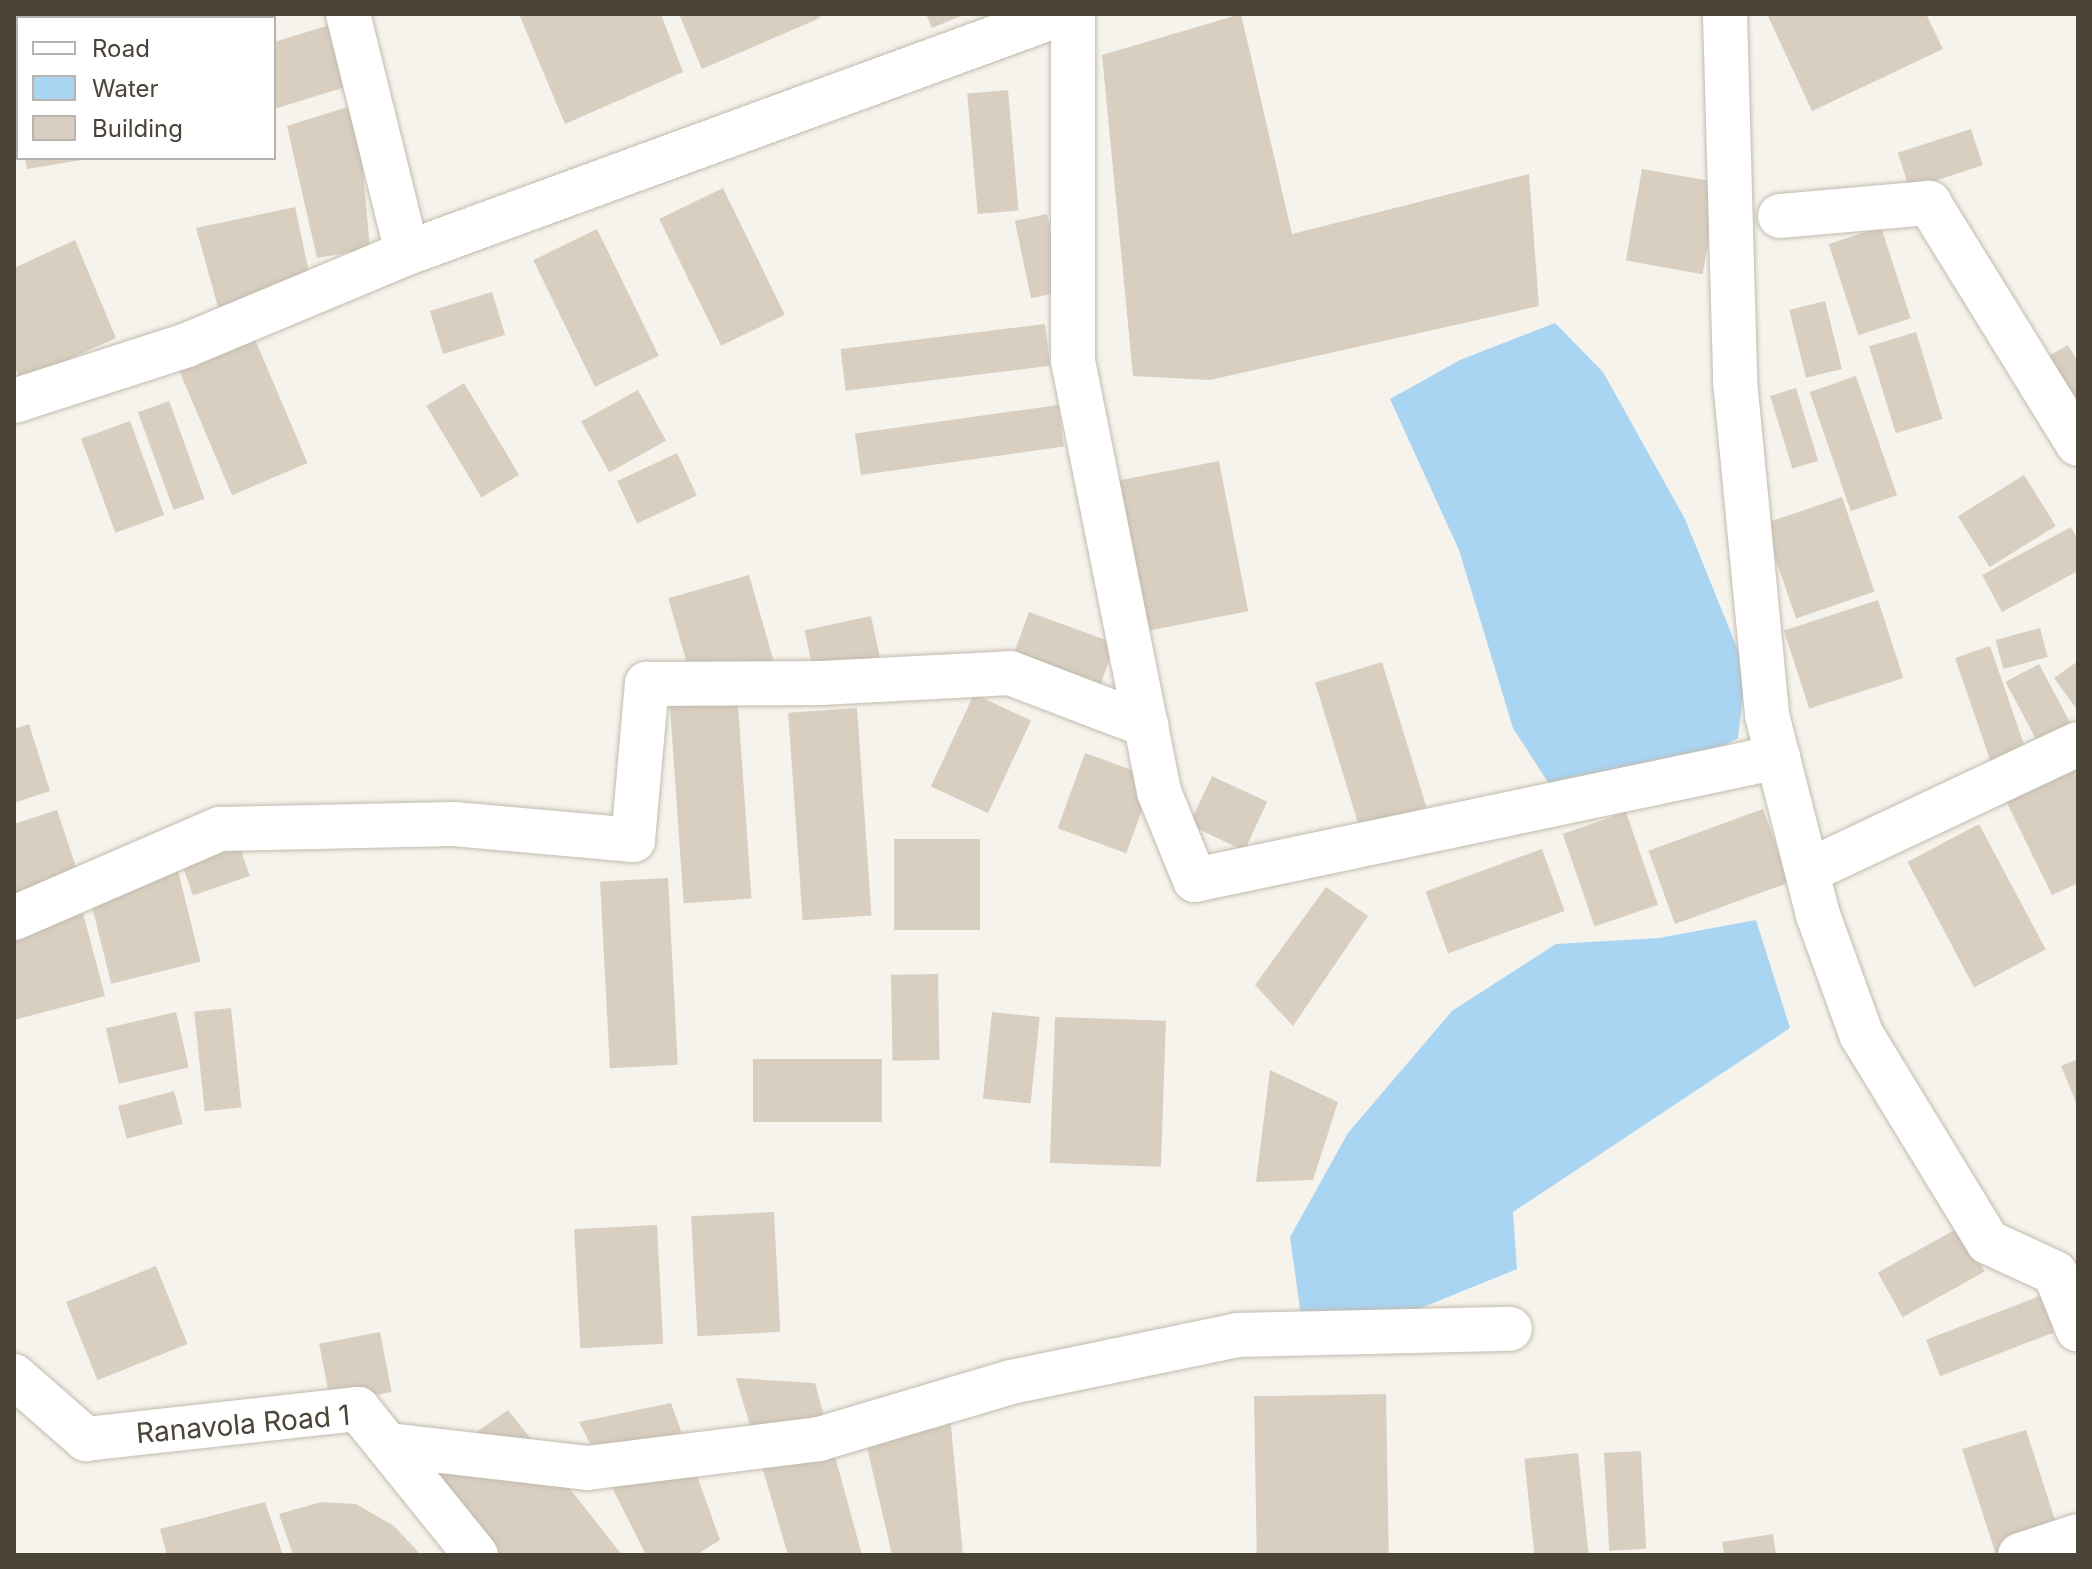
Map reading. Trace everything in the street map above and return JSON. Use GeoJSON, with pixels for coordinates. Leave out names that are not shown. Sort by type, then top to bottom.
{"type":"FeatureCollection","features":[{"type":"Feature","properties":{"kind":"street"},"geometry":{"type":"LineString","coordinates":[[348,14],[407,253]]}},
{"type":"Feature","properties":{"kind":"street"},"geometry":{"type":"LineString","coordinates":[[14,401],[187,345],[407,253],[1060,14]]}},
{"type":"Feature","properties":{"kind":"street"},"geometry":{"type":"LineString","coordinates":[[1073,14],[1073,361],[1159,792],[1195,880],[1778,757]]}},
{"type":"Feature","properties":{"kind":"street"},"geometry":{"type":"LineString","coordinates":[[1725,14],[1735,381],[1767,715],[1808,871],[1861,1034],[1988,1242],[2066,1271],[2078,1330]]}},
{"type":"Feature","properties":{"kind":"street"},"geometry":{"type":"LineString","coordinates":[[1780,216],[1929,203],[2078,444]]}},
{"type":"Feature","properties":{"kind":"street"},"geometry":{"type":"LineString","coordinates":[[14,918],[220,829],[454,824],[633,840],[647,684],[821,683],[1010,673],[1146,725]]}},
{"type":"Feature","properties":{"kind":"street"},"geometry":{"type":"LineString","coordinates":[[1808,871],[2078,744]]}},
{"type":"Feature","properties":{"kind":"street"},"geometry":{"type":"LineString","coordinates":[[389,1445],[587,1468],[819,1439],[1011,1382],[1237,1335],[1510,1329]]}},
{"type":"Feature","properties":{"kind":"street","name":"Ranavola Road 1"},"geometry":{"type":"LineString","coordinates":[[14,1376],[86,1439],[358,1409],[476,1555]]}},
{"type":"Feature","properties":{"kind":"street"},"geometry":{"type":"LineString","coordinates":[[2020,1555],[2078,1536]]}},
{"type":"Feature","properties":{"kind":"water"},"geometry":{"type":"Polygon","coordinates":[[[1555,323],[1603,372],[1685,519],[1746,670],[1738,738],[1673,772],[1560,801],[1513,728],[1459,550],[1390,399],[1460,360],[1555,323]]]}},
{"type":"Feature","properties":{"kind":"water"},"geometry":{"type":"Polygon","coordinates":[[[1756,920],[1790,1028],[1513,1212],[1517,1269],[1399,1317],[1301,1316],[1290,1237],[1348,1133],[1452,1011],[1556,944],[1659,938],[1756,920]]]}},
{"type":"Feature","properties":{"kind":"building"},"geometry":{"type":"Polygon","coordinates":[[[519,14],[661,14],[683,72],[565,124],[519,14]]]}},
{"type":"Feature","properties":{"kind":"building"},"geometry":{"type":"Polygon","coordinates":[[[679,14],[819,14],[820,18],[702,69],[679,14]]]}},
{"type":"Feature","properties":{"kind":"building"},"geometry":{"type":"Polygon","coordinates":[[[926,14],[966,14],[932,28],[926,14]]]}},
{"type":"Feature","properties":{"kind":"building"},"geometry":{"type":"Polygon","coordinates":[[[1241,14],[1292,234],[1529,174],[1539,306],[1210,380],[1133,376],[1102,55],[1241,14]]]}},
{"type":"Feature","properties":{"kind":"building"},"geometry":{"type":"Polygon","coordinates":[[[1767,14],[1926,14],[1943,49],[1812,111],[1767,14]]]}},
{"type":"Feature","properties":{"kind":"building"},"geometry":{"type":"Polygon","coordinates":[[[333,24],[352,85],[276,108],[276,41],[333,24]]]}},
{"type":"Feature","properties":{"kind":"building"},"geometry":{"type":"Polygon","coordinates":[[[1008,90],[1019,211],[978,214],[967,94],[1008,90]]]}},
{"type":"Feature","properties":{"kind":"building"},"geometry":{"type":"Polygon","coordinates":[[[357,104],[370,249],[317,258],[287,126],[357,104]]]}},
{"type":"Feature","properties":{"kind":"building"},"geometry":{"type":"Polygon","coordinates":[[[1971,129],[1983,165],[1910,189],[1898,153],[1971,129]]]}},
{"type":"Feature","properties":{"kind":"building"},"geometry":{"type":"Polygon","coordinates":[[[25,160],[82,160],[27,169],[25,160]]]}},
{"type":"Feature","properties":{"kind":"building"},"geometry":{"type":"Polygon","coordinates":[[[1642,169],[1719,183],[1703,274],[1626,261],[1642,169]]]}},
{"type":"Feature","properties":{"kind":"building"},"geometry":{"type":"Polygon","coordinates":[[[723,188],[785,315],[721,346],[659,219],[723,188]]]}},
{"type":"Feature","properties":{"kind":"building"},"geometry":{"type":"Polygon","coordinates":[[[295,207],[309,272],[218,307],[196,228],[295,207]]]}},
{"type":"Feature","properties":{"kind":"building"},"geometry":{"type":"Polygon","coordinates":[[[1047,214],[1063,291],[1031,298],[1015,221],[1047,214]]]}},
{"type":"Feature","properties":{"kind":"building"},"geometry":{"type":"Polygon","coordinates":[[[1881,227],[1911,318],[1858,335],[1829,244],[1881,227]]]}},
{"type":"Feature","properties":{"kind":"building"},"geometry":{"type":"Polygon","coordinates":[[[597,229],[659,356],[595,387],[533,260],[597,229]]]}},
{"type":"Feature","properties":{"kind":"building"},"geometry":{"type":"Polygon","coordinates":[[[75,240],[116,338],[20,381],[14,364],[14,268],[75,240]]]}},
{"type":"Feature","properties":{"kind":"building"},"geometry":{"type":"Polygon","coordinates":[[[492,292],[505,335],[443,354],[430,311],[492,292]]]}},
{"type":"Feature","properties":{"kind":"building"},"geometry":{"type":"Polygon","coordinates":[[[1825,301],[1842,369],[1806,378],[1789,310],[1825,301]]]}},
{"type":"Feature","properties":{"kind":"building"},"geometry":{"type":"Polygon","coordinates":[[[1045,324],[1050,366],[846,391],[841,349],[1045,324]]]}},
{"type":"Feature","properties":{"kind":"building"},"geometry":{"type":"Polygon","coordinates":[[[1916,332],[1943,419],[1896,433],[1869,346],[1916,332]]]}},
{"type":"Feature","properties":{"kind":"building"},"geometry":{"type":"Polygon","coordinates":[[[254,337],[308,463],[232,495],[179,369],[254,337]]]}},
{"type":"Feature","properties":{"kind":"building"},"geometry":{"type":"Polygon","coordinates":[[[2068,345],[2078,362],[2078,428],[2040,361],[2068,345]]]}},
{"type":"Feature","properties":{"kind":"building"},"geometry":{"type":"Polygon","coordinates":[[[1856,376],[1897,495],[1851,511],[1810,392],[1856,376]]]}},
{"type":"Feature","properties":{"kind":"building"},"geometry":{"type":"Polygon","coordinates":[[[464,383],[519,475],[481,497],[426,406],[464,383]]]}},
{"type":"Feature","properties":{"kind":"building"},"geometry":{"type":"Polygon","coordinates":[[[1796,388],[1818,461],[1792,469],[1770,396],[1796,388]]]}},
{"type":"Feature","properties":{"kind":"building"},"geometry":{"type":"Polygon","coordinates":[[[638,390],[666,441],[609,472],[581,422],[638,390]]]}},
{"type":"Feature","properties":{"kind":"building"},"geometry":{"type":"Polygon","coordinates":[[[169,401],[205,499],[174,510],[138,412],[169,401]]]}},
{"type":"Feature","properties":{"kind":"building"},"geometry":{"type":"Polygon","coordinates":[[[1058,405],[1064,447],[861,475],[855,434],[1058,405]]]}},
{"type":"Feature","properties":{"kind":"building"},"geometry":{"type":"Polygon","coordinates":[[[130,421],[164,515],[115,533],[81,439],[130,421]]]}},
{"type":"Feature","properties":{"kind":"building"},"geometry":{"type":"Polygon","coordinates":[[[677,453],[697,496],[637,523],[617,481],[677,453]]]}},
{"type":"Feature","properties":{"kind":"building"},"geometry":{"type":"Polygon","coordinates":[[[1219,461],[1248,611],[1148,631],[1119,480],[1219,461]]]}},
{"type":"Feature","properties":{"kind":"building"},"geometry":{"type":"Polygon","coordinates":[[[2024,475],[2056,526],[1990,567],[1958,516],[2024,475]]]}},
{"type":"Feature","properties":{"kind":"building"},"geometry":{"type":"Polygon","coordinates":[[[1842,497],[1875,592],[1796,619],[1764,524],[1842,497]]]}},
{"type":"Feature","properties":{"kind":"building"},"geometry":{"type":"Polygon","coordinates":[[[2071,527],[2078,540],[2078,571],[2002,612],[1982,575],[2071,527]]]}},
{"type":"Feature","properties":{"kind":"building"},"geometry":{"type":"Polygon","coordinates":[[[749,575],[774,662],[693,686],[668,598],[749,575]]]}},
{"type":"Feature","properties":{"kind":"building"},"geometry":{"type":"Polygon","coordinates":[[[1878,600],[1903,678],[1809,709],[1784,631],[1878,600]]]}},
{"type":"Feature","properties":{"kind":"building"},"geometry":{"type":"Polygon","coordinates":[[[1029,612],[1115,643],[1097,694],[1011,663],[1029,612]]]}},
{"type":"Feature","properties":{"kind":"building"},"geometry":{"type":"Polygon","coordinates":[[[871,616],[885,681],[818,695],[804,630],[871,616]]]}},
{"type":"Feature","properties":{"kind":"building"},"geometry":{"type":"Polygon","coordinates":[[[2040,628],[2048,657],[2003,669],[1996,640],[2040,628]]]}},
{"type":"Feature","properties":{"kind":"building"},"geometry":{"type":"Polygon","coordinates":[[[1990,646],[2029,759],[1994,771],[1955,658],[1990,646]]]}},
{"type":"Feature","properties":{"kind":"building"},"geometry":{"type":"Polygon","coordinates":[[[2078,661],[2078,711],[2054,678],[2078,661]]]}},
{"type":"Feature","properties":{"kind":"building"},"geometry":{"type":"Polygon","coordinates":[[[1382,662],[1426,807],[1359,828],[1315,682],[1382,662]]]}},
{"type":"Feature","properties":{"kind":"building"},"geometry":{"type":"Polygon","coordinates":[[[2039,664],[2075,732],[2042,750],[2005,682],[2039,664]]]}},
{"type":"Feature","properties":{"kind":"building"},"geometry":{"type":"Polygon","coordinates":[[[737,691],[752,898],[684,903],[669,696],[737,691]]]}},
{"type":"Feature","properties":{"kind":"building"},"geometry":{"type":"Polygon","coordinates":[[[974,694],[1031,721],[988,813],[931,786],[974,694]]]}},
{"type":"Feature","properties":{"kind":"building"},"geometry":{"type":"Polygon","coordinates":[[[857,708],[872,915],[803,920],[788,713],[857,708]]]}},
{"type":"Feature","properties":{"kind":"building"},"geometry":{"type":"Polygon","coordinates":[[[29,724],[50,791],[14,803],[14,729],[29,724]]]}},
{"type":"Feature","properties":{"kind":"building"},"geometry":{"type":"Polygon","coordinates":[[[1085,753],[1154,778],[1126,853],[1058,828],[1085,753]]]}},
{"type":"Feature","properties":{"kind":"building"},"geometry":{"type":"Polygon","coordinates":[[[2073,767],[2078,778],[2078,883],[2052,895],[2005,799],[2073,767]]]}},
{"type":"Feature","properties":{"kind":"building"},"geometry":{"type":"Polygon","coordinates":[[[1212,776],[1267,802],[1244,851],[1189,825],[1212,776]]]}},
{"type":"Feature","properties":{"kind":"building"},"geometry":{"type":"Polygon","coordinates":[[[1763,809],[1790,882],[1675,924],[1648,851],[1763,809]]]}},
{"type":"Feature","properties":{"kind":"building"},"geometry":{"type":"Polygon","coordinates":[[[57,810],[82,885],[14,907],[14,824],[57,810]]]}},
{"type":"Feature","properties":{"kind":"building"},"geometry":{"type":"Polygon","coordinates":[[[1626,812],[1658,905],[1595,926],[1563,834],[1626,812]]]}},
{"type":"Feature","properties":{"kind":"building"},"geometry":{"type":"Polygon","coordinates":[[[1979,824],[2046,949],[1974,987],[1907,862],[1979,824]]]}},
{"type":"Feature","properties":{"kind":"building"},"geometry":{"type":"Polygon","coordinates":[[[894,839],[980,839],[980,930],[894,930],[894,839]]]}},
{"type":"Feature","properties":{"kind":"building"},"geometry":{"type":"Polygon","coordinates":[[[238,842],[250,876],[193,896],[181,862],[238,842]]]}},
{"type":"Feature","properties":{"kind":"building"},"geometry":{"type":"Polygon","coordinates":[[[1542,849],[1565,911],[1448,953],[1425,891],[1542,849]]]}},
{"type":"Feature","properties":{"kind":"building"},"geometry":{"type":"Polygon","coordinates":[[[173,851],[201,962],[111,984],[84,873],[173,851]]]}},
{"type":"Feature","properties":{"kind":"building"},"geometry":{"type":"Polygon","coordinates":[[[668,878],[678,1065],[610,1068],[600,882],[668,878]]]}},
{"type":"Feature","properties":{"kind":"building"},"geometry":{"type":"Polygon","coordinates":[[[1326,887],[1368,916],[1293,1026],[1255,985],[1326,887]]]}},
{"type":"Feature","properties":{"kind":"building"},"geometry":{"type":"Polygon","coordinates":[[[83,913],[105,996],[14,1020],[14,932],[83,913]]]}},
{"type":"Feature","properties":{"kind":"building"},"geometry":{"type":"Polygon","coordinates":[[[938,974],[940,1060],[893,1061],[891,975],[938,974]]]}},
{"type":"Feature","properties":{"kind":"building"},"geometry":{"type":"Polygon","coordinates":[[[231,1008],[241,1107],[205,1111],[194,1012],[231,1008]]]}},
{"type":"Feature","properties":{"kind":"building"},"geometry":{"type":"Polygon","coordinates":[[[176,1012],[189,1068],[119,1084],[106,1028],[176,1012]]]}},
{"type":"Feature","properties":{"kind":"building"},"geometry":{"type":"Polygon","coordinates":[[[992,1012],[1040,1017],[1031,1104],[983,1099],[992,1012]]]}},
{"type":"Feature","properties":{"kind":"building"},"geometry":{"type":"Polygon","coordinates":[[[1055,1017],[1166,1021],[1161,1167],[1050,1163],[1055,1017]]]}},
{"type":"Feature","properties":{"kind":"building"},"geometry":{"type":"Polygon","coordinates":[[[753,1059],[882,1059],[882,1122],[753,1122],[753,1059]]]}},
{"type":"Feature","properties":{"kind":"building"},"geometry":{"type":"Polygon","coordinates":[[[2078,1059],[2078,1107],[2061,1066],[2078,1059]]]}},
{"type":"Feature","properties":{"kind":"building"},"geometry":{"type":"Polygon","coordinates":[[[1270,1070],[1338,1102],[1313,1180],[1256,1182],[1270,1070]]]}},
{"type":"Feature","properties":{"kind":"building"},"geometry":{"type":"Polygon","coordinates":[[[174,1091],[183,1124],[127,1139],[118,1106],[174,1091]]]}},
{"type":"Feature","properties":{"kind":"building"},"geometry":{"type":"Polygon","coordinates":[[[774,1212],[780,1332],[697,1336],[691,1216],[774,1212]]]}},
{"type":"Feature","properties":{"kind":"building"},"geometry":{"type":"Polygon","coordinates":[[[657,1225],[663,1344],[580,1348],[574,1229],[657,1225]]]}},
{"type":"Feature","properties":{"kind":"building"},"geometry":{"type":"Polygon","coordinates":[[[1960,1227],[1985,1272],[1903,1317],[1878,1273],[1960,1227]]]}},
{"type":"Feature","properties":{"kind":"building"},"geometry":{"type":"Polygon","coordinates":[[[156,1266],[187,1344],[98,1380],[66,1302],[156,1266]]]}},
{"type":"Feature","properties":{"kind":"building"},"geometry":{"type":"Polygon","coordinates":[[[2040,1296],[2054,1332],[1940,1376],[1926,1340],[2040,1296]]]}},
{"type":"Feature","properties":{"kind":"building"},"geometry":{"type":"Polygon","coordinates":[[[380,1332],[392,1392],[331,1404],[319,1344],[380,1332]]]}},
{"type":"Feature","properties":{"kind":"building"},"geometry":{"type":"Polygon","coordinates":[[[736,1378],[815,1383],[862,1555],[788,1555],[736,1378]]]}},
{"type":"Feature","properties":{"kind":"building"},"geometry":{"type":"Polygon","coordinates":[[[1386,1394],[1389,1554],[1257,1555],[1254,1396],[1386,1394]]]}},
{"type":"Feature","properties":{"kind":"building"},"geometry":{"type":"Polygon","coordinates":[[[671,1403],[720,1540],[696,1555],[646,1555],[579,1422],[671,1403]]]}},
{"type":"Feature","properties":{"kind":"building"},"geometry":{"type":"Polygon","coordinates":[[[857,1404],[950,1415],[963,1555],[892,1555],[857,1404]]]}},
{"type":"Feature","properties":{"kind":"building"},"geometry":{"type":"Polygon","coordinates":[[[508,1410],[622,1555],[497,1555],[427,1467],[508,1410]]]}},
{"type":"Feature","properties":{"kind":"building"},"geometry":{"type":"Polygon","coordinates":[[[2026,1430],[2065,1551],[1996,1555],[1962,1449],[2026,1430]]]}},
{"type":"Feature","properties":{"kind":"building"},"geometry":{"type":"Polygon","coordinates":[[[1641,1451],[1646,1549],[1609,1551],[1604,1453],[1641,1451]]]}},
{"type":"Feature","properties":{"kind":"building"},"geometry":{"type":"Polygon","coordinates":[[[1578,1453],[1589,1555],[1534,1555],[1524,1459],[1578,1453]]]}},
{"type":"Feature","properties":{"kind":"building"},"geometry":{"type":"Polygon","coordinates":[[[265,1502],[283,1555],[167,1555],[160,1529],[265,1502]]]}},
{"type":"Feature","properties":{"kind":"building"},"geometry":{"type":"Polygon","coordinates":[[[321,1502],[356,1504],[394,1526],[421,1555],[293,1555],[279,1514],[321,1502]]]}},
{"type":"Feature","properties":{"kind":"building"},"geometry":{"type":"Polygon","coordinates":[[[1773,1534],[1776,1555],[1724,1555],[1722,1542],[1773,1534]]]}}]}
